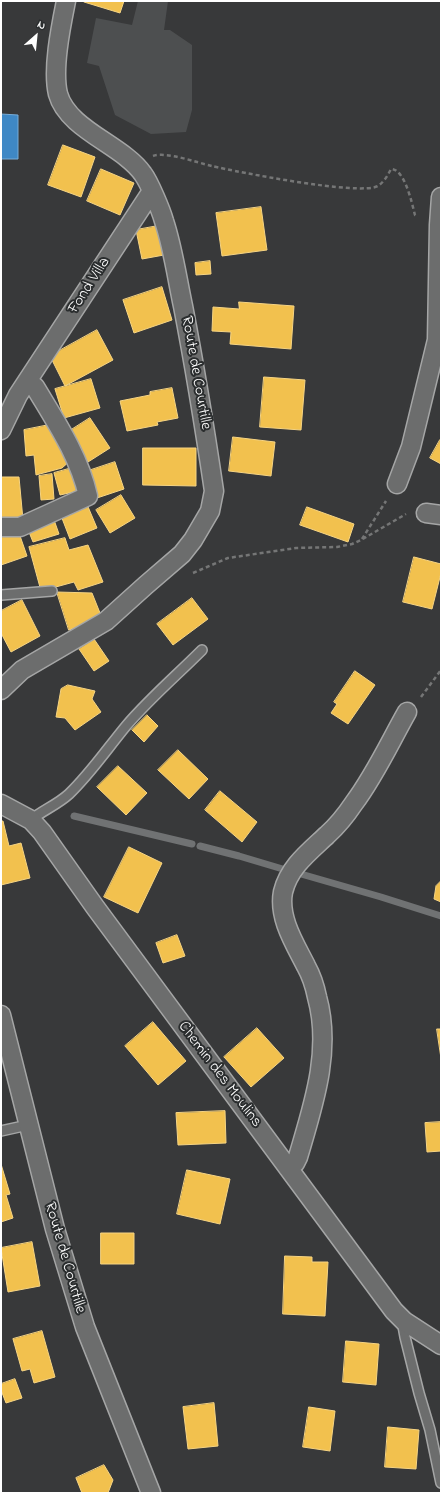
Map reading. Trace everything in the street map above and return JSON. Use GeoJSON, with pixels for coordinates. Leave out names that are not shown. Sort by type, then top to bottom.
{"type":"FeatureCollection","features":[{"type":"Feature","properties":{"kind":"street","name":"Route de Courtille"},"geometry":{"type":"LineString","coordinates":[[1,690],[22,670],[106,621],[182,554],[193,540],[210,511],[214,491],[195,366],[171,246],[164,220],[144,174],[133,162],[79,124],[67,110],[58,94],[57,71],[60,30],[66,1]]}},
{"type":"Feature","properties":{"kind":"street","name":"Fond Villa"},"geometry":{"type":"LineString","coordinates":[[1,430],[12,405],[152,191]]}},
{"type":"Feature","properties":{"kind":"street"},"geometry":{"type":"LineString","coordinates":[[397,484],[411,447],[437,340],[439,225],[441,197]]}},
{"type":"Feature","properties":{"kind":"street"},"geometry":{"type":"LineString","coordinates":[[1,527],[20,527],[88,496],[84,478],[76,458],[35,387],[28,381]]}},
{"type":"Feature","properties":{"kind":"street"},"geometry":{"type":"LineString","coordinates":[[288,1168],[295,1163],[298,1157],[316,1091],[322,1054],[322,1026],[318,997],[307,967],[287,928],[282,902],[284,891],[295,867],[302,858],[340,821],[366,786],[407,712]]}},
{"type":"Feature","properties":{"kind":"street","name":"Chemin des Moulins"},"geometry":{"type":"LineString","coordinates":[[1,804],[31,820],[42,832],[95,907],[394,1311],[404,1321],[441,1345]]}},
{"type":"Feature","properties":{"kind":"street","name":"Route de Courtille"},"geometry":{"type":"LineString","coordinates":[[1,1015],[55,1229],[85,1328],[151,1493]]}},
{"type":"Feature","properties":{"kind":"lane"},"geometry":{"type":"LineString","coordinates":[[1,595],[52,592]]}},
{"type":"Feature","properties":{"kind":"lane"},"geometry":{"type":"LineString","coordinates":[[31,820],[38,814],[56,805],[69,794],[96,765],[126,727],[202,650]]}},
{"type":"Feature","properties":{"kind":"lane"},"geometry":{"type":"LineString","coordinates":[[1,1131],[28,1124]]}},
{"type":"Feature","properties":{"kind":"lane"},"geometry":{"type":"LineString","coordinates":[[404,1321],[404,1337],[430,1430],[441,1483]]}},
{"type":"Feature","properties":{"kind":"path"},"geometry":{"type":"LineString","coordinates":[[133,162],[157,154],[164,154],[230,171],[296,182],[358,188],[377,187],[383,182],[391,169],[395,169],[399,172],[410,193],[415,215],[419,216],[422,211]]}},
{"type":"Feature","properties":{"kind":"path"},"geometry":{"type":"LineString","coordinates":[[361,540],[397,484]]}},
{"type":"Feature","properties":{"kind":"path"},"geometry":{"type":"LineString","coordinates":[[191,574],[228,558],[296,548],[337,547],[352,544],[404,514],[434,514]]}},
{"type":"Feature","properties":{"kind":"path"},"geometry":{"type":"LineString","coordinates":[[407,712],[415,706],[441,670]]}},
{"type":"Feature","properties":{"kind":"shaded area"},"geometry":{"type":"Polygon","coordinates":[[[138,1],[168,1],[164,30],[170,30],[192,45],[192,110],[186,132],[151,134],[115,115],[99,66],[87,63],[96,18],[132,25],[138,1]]]}},
{"type":"Feature","properties":{"kind":"building: Wohnen"},"geometry":{"type":"Polygon","coordinates":[[[84,1],[124,1],[120,13],[84,1]]]}},
{"type":"Feature","properties":{"kind":"building: Wohnen"},"geometry":{"type":"Polygon","coordinates":[[[63,145],[95,157],[81,197],[48,185],[63,145]]]}},
{"type":"Feature","properties":{"kind":"building: Wohnen"},"geometry":{"type":"Polygon","coordinates":[[[101,169],[134,183],[120,215],[87,201],[101,169]]]}},
{"type":"Feature","properties":{"kind":"building: Wohnen"},"geometry":{"type":"Polygon","coordinates":[[[261,207],[267,250],[222,256],[216,213],[261,207]]]}},
{"type":"Feature","properties":{"kind":"building: Wohnen"},"geometry":{"type":"Polygon","coordinates":[[[158,226],[164,255],[142,259],[136,230],[158,226]]]}},
{"type":"Feature","properties":{"kind":"building: Wohnen"},"geometry":{"type":"Polygon","coordinates":[[[210,261],[211,274],[196,275],[195,263],[210,261]]]}},
{"type":"Feature","properties":{"kind":"building: Wohnen"},"geometry":{"type":"Polygon","coordinates":[[[162,287],[172,320],[134,333],[123,300],[162,287]]]}},
{"type":"Feature","properties":{"kind":"building: Wohnen"},"geometry":{"type":"Polygon","coordinates":[[[239,302],[294,306],[291,349],[230,344],[231,332],[212,331],[213,307],[239,309],[239,302]]]}},
{"type":"Feature","properties":{"kind":"building: Wohnen"},"geometry":{"type":"Polygon","coordinates":[[[97,330],[113,360],[65,386],[50,356],[97,330]]]}},
{"type":"Feature","properties":{"kind":"building: Wohnen"},"geometry":{"type":"Polygon","coordinates":[[[264,377],[305,380],[301,430],[260,427],[264,377]]]}},
{"type":"Feature","properties":{"kind":"building: Wohnen"},"geometry":{"type":"Polygon","coordinates":[[[91,379],[100,408],[64,418],[55,389],[91,379]]]}},
{"type":"Feature","properties":{"kind":"building: Wohnen"},"geometry":{"type":"Polygon","coordinates":[[[172,388],[178,418],[157,422],[158,425],[127,431],[120,401],[150,395],[150,392],[172,388]]]}},
{"type":"Feature","properties":{"kind":"building: Wohnen"},"geometry":{"type":"Polygon","coordinates":[[[90,418],[110,448],[88,462],[68,432],[90,418]]]}},
{"type":"Feature","properties":{"kind":"building: Wohnen"},"geometry":{"type":"Polygon","coordinates":[[[49,425],[71,460],[62,468],[36,475],[34,455],[26,456],[24,430],[49,425]]]}},
{"type":"Feature","properties":{"kind":"building: Wohnen"},"geometry":{"type":"Polygon","coordinates":[[[233,437],[275,442],[271,476],[229,471],[233,437]]]}},
{"type":"Feature","properties":{"kind":"building: Wohnen"},"geometry":{"type":"Polygon","coordinates":[[[440,440],[441,441],[441,464],[430,458],[440,440]]]}},
{"type":"Feature","properties":{"kind":"building: Wohnen"},"geometry":{"type":"Polygon","coordinates":[[[143,448],[196,448],[196,486],[143,485],[143,448]]]}},
{"type":"Feature","properties":{"kind":"building: Wohnen"},"geometry":{"type":"Polygon","coordinates":[[[115,462],[124,489],[97,498],[88,471],[115,462]]]}},
{"type":"Feature","properties":{"kind":"building: Wohnen"},"geometry":{"type":"Polygon","coordinates":[[[72,468],[78,491],[60,495],[54,473],[72,468]]]}},
{"type":"Feature","properties":{"kind":"building: Wohnen"},"geometry":{"type":"Polygon","coordinates":[[[52,474],[54,499],[41,500],[39,476],[52,474]]]}},
{"type":"Feature","properties":{"kind":"building: Wohnen"},"geometry":{"type":"Polygon","coordinates":[[[1,477],[19,477],[23,520],[1,520],[1,477]]]}},
{"type":"Feature","properties":{"kind":"building: Wohnen"},"geometry":{"type":"Polygon","coordinates":[[[121,495],[135,518],[110,533],[96,510],[121,495]]]}},
{"type":"Feature","properties":{"kind":"building: Wohnen"},"geometry":{"type":"Polygon","coordinates":[[[86,502],[97,528],[70,539],[60,513],[86,502]]]}},
{"type":"Feature","properties":{"kind":"building: Wohnen"},"geometry":{"type":"Polygon","coordinates":[[[307,507],[354,524],[348,542],[300,525],[307,507]]]}},
{"type":"Feature","properties":{"kind":"building: Wohnen"},"geometry":{"type":"Polygon","coordinates":[[[53,517],[59,534],[33,542],[27,527],[53,517]]]}},
{"type":"Feature","properties":{"kind":"building: Wohnen"},"geometry":{"type":"Polygon","coordinates":[[[18,530],[27,556],[1,565],[1,536],[18,530]]]}},
{"type":"Feature","properties":{"kind":"building: Wohnen"},"geometry":{"type":"Polygon","coordinates":[[[65,538],[69,550],[88,545],[103,582],[78,590],[74,582],[41,591],[29,547],[65,538]]]}},
{"type":"Feature","properties":{"kind":"building: Wohnen"},"geometry":{"type":"Polygon","coordinates":[[[414,557],[441,564],[441,573],[432,609],[403,602],[414,557]]]}},
{"type":"Feature","properties":{"kind":"building: Wohnen"},"geometry":{"type":"Polygon","coordinates":[[[57,592],[92,593],[102,618],[69,630],[57,592]]]}},
{"type":"Feature","properties":{"kind":"building: Wohnen"},"geometry":{"type":"Polygon","coordinates":[[[192,598],[208,619],[173,645],[157,624],[192,598]]]}},
{"type":"Feature","properties":{"kind":"building: Wohnen"},"geometry":{"type":"Polygon","coordinates":[[[22,600],[40,636],[11,652],[1,633],[1,611],[22,600]]]}},
{"type":"Feature","properties":{"kind":"building: Wohnen"},"geometry":{"type":"Polygon","coordinates":[[[94,639],[109,661],[94,671],[79,649],[94,639]]]}},
{"type":"Feature","properties":{"kind":"building: Wohnen"},"geometry":{"type":"Polygon","coordinates":[[[355,671],[375,685],[348,724],[331,713],[337,704],[334,702],[355,671]]]}},
{"type":"Feature","properties":{"kind":"building: Wohnen"},"geometry":{"type":"Polygon","coordinates":[[[68,685],[95,691],[92,699],[101,712],[75,730],[65,718],[56,717],[61,689],[68,685]]]}},
{"type":"Feature","properties":{"kind":"building: Wohnen"},"geometry":{"type":"Polygon","coordinates":[[[147,715],[158,726],[144,742],[132,730],[147,715]]]}},
{"type":"Feature","properties":{"kind":"building: Wohnen"},"geometry":{"type":"Polygon","coordinates":[[[178,750],[208,779],[189,799],[158,770],[178,750]]]}},
{"type":"Feature","properties":{"kind":"building: Wohnen"},"geometry":{"type":"Polygon","coordinates":[[[118,766],[147,793],[126,815],[97,787],[118,766]]]}},
{"type":"Feature","properties":{"kind":"building: Wohnen"},"geometry":{"type":"Polygon","coordinates":[[[220,791],[257,822],[242,842],[205,810],[220,791]]]}},
{"type":"Feature","properties":{"kind":"building: Wohnen"},"geometry":{"type":"Polygon","coordinates":[[[1,821],[3,821],[9,846],[21,843],[30,878],[1,885],[1,821]]]}},
{"type":"Feature","properties":{"kind":"building: Wohnen"},"geometry":{"type":"Polygon","coordinates":[[[129,847],[162,863],[138,913],[104,897],[129,847]]]}},
{"type":"Feature","properties":{"kind":"building: Wohnen"},"geometry":{"type":"Polygon","coordinates":[[[441,881],[441,902],[434,899],[436,886],[441,881]]]}},
{"type":"Feature","properties":{"kind":"building: Wohnen"},"geometry":{"type":"Polygon","coordinates":[[[177,935],[185,956],[163,963],[156,943],[177,935]]]}},
{"type":"Feature","properties":{"kind":"building: Wohnen"},"geometry":{"type":"Polygon","coordinates":[[[153,1022],[186,1061],[158,1085],[125,1046],[153,1022]]]}},
{"type":"Feature","properties":{"kind":"building: Wohnen"},"geometry":{"type":"Polygon","coordinates":[[[257,1028],[284,1058],[251,1087],[224,1057],[257,1028]]]}},
{"type":"Feature","properties":{"kind":"building: Wohnen"},"geometry":{"type":"Polygon","coordinates":[[[437,1029],[441,1029],[441,1058],[437,1029]]]}},
{"type":"Feature","properties":{"kind":"building: Wohnen"},"geometry":{"type":"Polygon","coordinates":[[[225,1111],[226,1143],[178,1145],[176,1113],[225,1111]]]}},
{"type":"Feature","properties":{"kind":"building: Wohnen"},"geometry":{"type":"Polygon","coordinates":[[[441,1122],[441,1151],[427,1152],[425,1123],[441,1122]]]}},
{"type":"Feature","properties":{"kind":"building: Wohnen"},"geometry":{"type":"Polygon","coordinates":[[[1,1164],[10,1194],[6,1195],[13,1218],[1,1222],[1,1164]]]}},
{"type":"Feature","properties":{"kind":"building: Wohnen"},"geometry":{"type":"Polygon","coordinates":[[[187,1170],[230,1179],[220,1224],[177,1214],[187,1170]]]}},
{"type":"Feature","properties":{"kind":"building: Wohnen"},"geometry":{"type":"Polygon","coordinates":[[[101,1233],[134,1233],[134,1264],[101,1264],[101,1233]]]}},
{"type":"Feature","properties":{"kind":"building: Wohnen"},"geometry":{"type":"Polygon","coordinates":[[[32,1242],[40,1286],[8,1292],[1,1248],[32,1242]]]}},
{"type":"Feature","properties":{"kind":"building: Wohnen"},"geometry":{"type":"Polygon","coordinates":[[[285,1256],[312,1257],[312,1262],[328,1262],[325,1316],[283,1314],[285,1256]]]}},
{"type":"Feature","properties":{"kind":"building: Wohnen"},"geometry":{"type":"Polygon","coordinates":[[[42,1331],[55,1377],[34,1383],[30,1369],[22,1371],[13,1339],[42,1331]]]}},
{"type":"Feature","properties":{"kind":"building: Wohnen"},"geometry":{"type":"Polygon","coordinates":[[[346,1341],[379,1344],[376,1385],[343,1382],[346,1341]]]}},
{"type":"Feature","properties":{"kind":"building: Wohnen"},"geometry":{"type":"Polygon","coordinates":[[[15,1379],[22,1398],[6,1403],[1,1390],[1,1384],[15,1379]]]}},
{"type":"Feature","properties":{"kind":"building: Wohnen"},"geometry":{"type":"Polygon","coordinates":[[[214,1403],[218,1446],[188,1449],[183,1407],[214,1403]]]}},
{"type":"Feature","properties":{"kind":"building: Wohnen"},"geometry":{"type":"Polygon","coordinates":[[[309,1407],[335,1411],[330,1451],[303,1447],[309,1407]]]}},
{"type":"Feature","properties":{"kind":"building: Wohnen"},"geometry":{"type":"Polygon","coordinates":[[[388,1427],[419,1430],[416,1469],[385,1467],[388,1427]]]}},
{"type":"Feature","properties":{"kind":"building: Wohnen"},"geometry":{"type":"Polygon","coordinates":[[[104,1465],[113,1480],[108,1493],[82,1493],[76,1478],[104,1465]]]}},
{"type":"Feature","properties":{"kind":"building: Schulen"},"geometry":{"type":"Polygon","coordinates":[[[1,114],[18,115],[18,159],[1,159],[1,114]]]}},
{"type":"Feature","properties":{"kind":"waterway"},"geometry":{"type":"LineString","coordinates":[[74,816],[192,844]]}},
{"type":"Feature","properties":{"kind":"waterway"},"geometry":{"type":"LineString","coordinates":[[200,846],[286,870]]}},
{"type":"Feature","properties":{"kind":"waterway"},"geometry":{"type":"LineString","coordinates":[[301,874],[441,916]]}}]}
